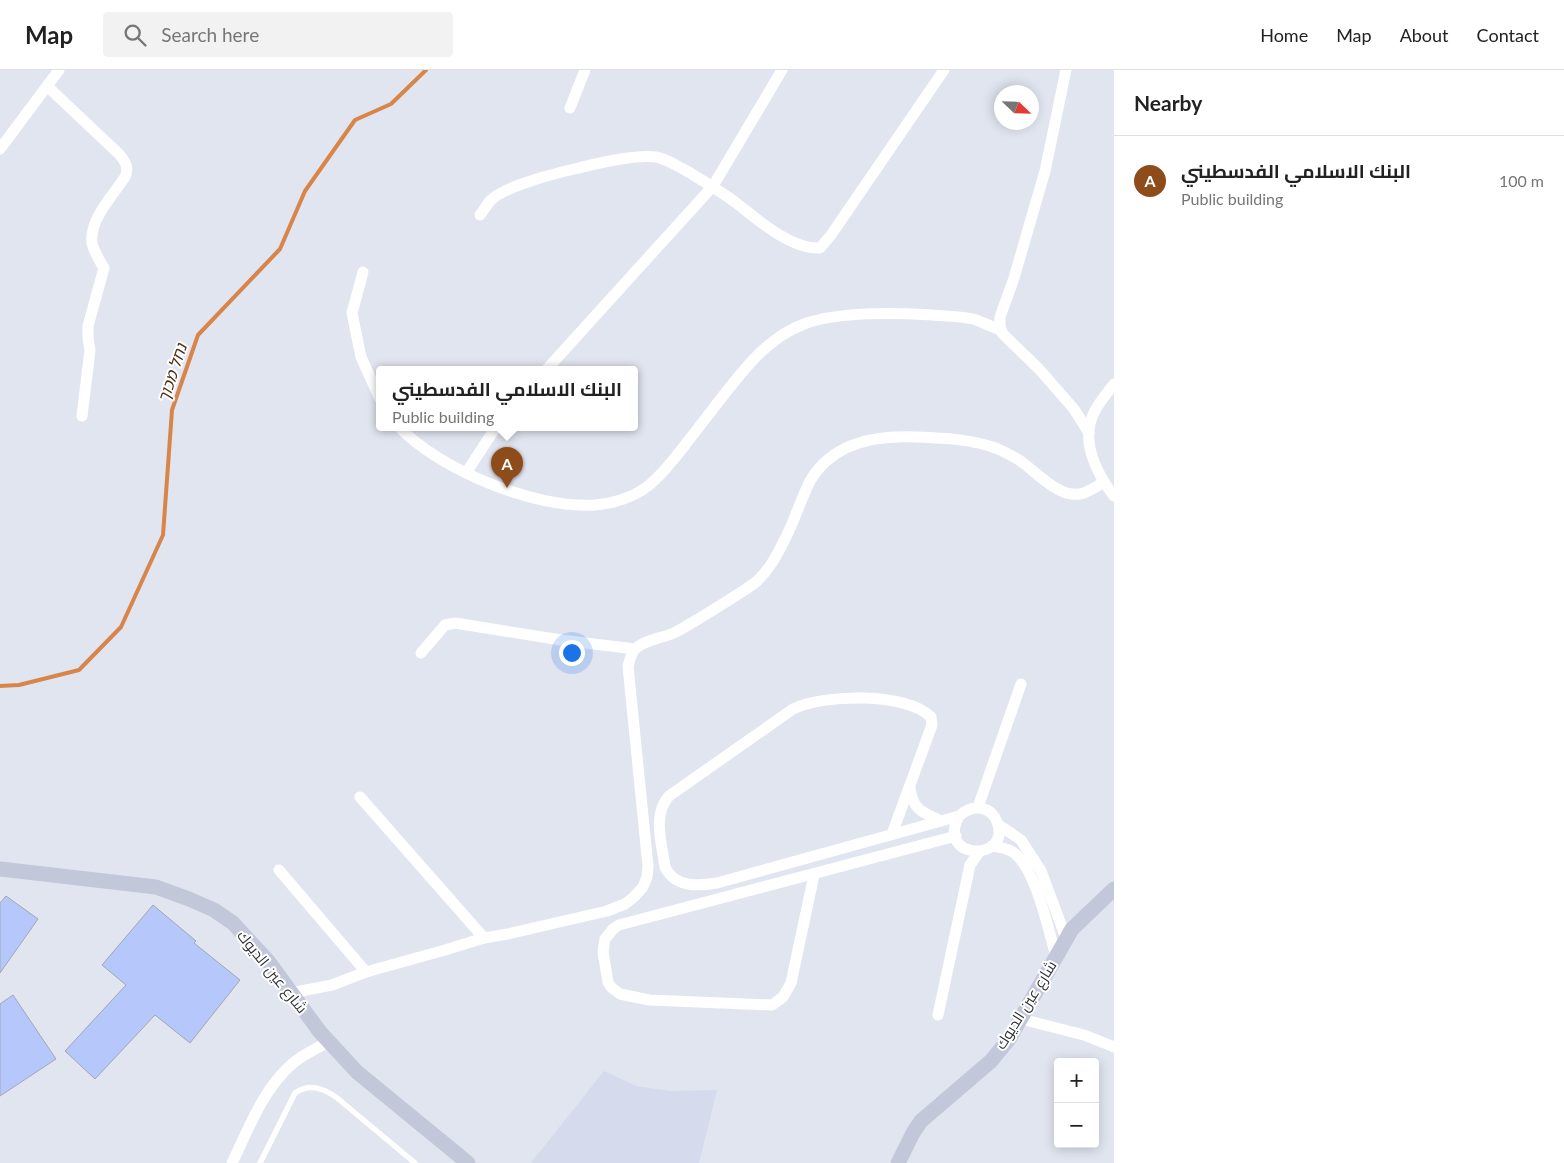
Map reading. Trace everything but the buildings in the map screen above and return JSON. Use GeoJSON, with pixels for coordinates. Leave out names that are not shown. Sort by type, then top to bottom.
{"type":"FeatureCollection","features":[{"type":"Feature","properties":{"kind":"street"},"geometry":{"type":"LineString","coordinates":[[0,149],[59,70]]}},
{"type":"Feature","properties":{"kind":"street"},"geometry":{"type":"LineString","coordinates":[[570,108],[585,70]]}},
{"type":"Feature","properties":{"kind":"street"},"geometry":{"type":"LineString","coordinates":[[550,366],[713,186],[782,70]]}},
{"type":"Feature","properties":{"kind":"street"},"geometry":{"type":"LineString","coordinates":[[480,215],[491,199],[553,174],[593,164],[643,157],[657,157],[670,162],[713,186],[763,224],[791,240],[812,249],[820,248],[831,235],[944,70]]}},
{"type":"Feature","properties":{"kind":"street"},"geometry":{"type":"LineString","coordinates":[[1001,330],[1000,317],[1014,278],[1045,170],[1066,70]]}},
{"type":"Feature","properties":{"kind":"street"},"geometry":{"type":"LineString","coordinates":[[46,86],[120,155],[128,165],[125,177],[100,214],[93,231],[92,243],[95,253],[104,268],[88,326],[90,350],[82,416]]}},
{"type":"Feature","properties":{"kind":"street"},"geometry":{"type":"LineString","coordinates":[[363,272],[352,313],[361,357],[376,390]]}},
{"type":"Feature","properties":{"kind":"street"},"geometry":{"type":"LineString","coordinates":[[403,431],[443,461],[466,473],[516,493],[583,505],[611,502],[640,491],[656,479],[680,452],[752,361],[777,339],[801,325],[825,319],[895,313],[972,319],[1001,330],[1074,409],[1089,433]]}},
{"type":"Feature","properties":{"kind":"street"},"geometry":{"type":"LineString","coordinates":[[1114,384],[1095,410],[1090,423],[1089,433],[1093,457],[1104,482],[1114,496]]}},
{"type":"Feature","properties":{"kind":"street"},"geometry":{"type":"LineString","coordinates":[[466,473],[493,431]]}},
{"type":"Feature","properties":{"kind":"street"},"geometry":{"type":"LineString","coordinates":[[291,993],[332,984],[366,972],[484,938],[607,912],[634,897],[643,887],[647,877],[648,866],[628,666],[630,656],[641,645],[672,634],[694,623],[755,583],[768,571],[811,480],[823,464],[838,453],[862,441],[874,438],[954,439],[979,443],[1000,450],[1019,460],[1050,484],[1069,493],[1083,493],[1104,482]]}},
{"type":"Feature","properties":{"kind":"street"},"geometry":{"type":"LineString","coordinates":[[421,653],[445,625],[455,623],[561,640],[635,649]]}},
{"type":"Feature","properties":{"kind":"street"},"geometry":{"type":"LineString","coordinates":[[978,807],[1021,684]]}},
{"type":"Feature","properties":{"kind":"street"},"geometry":{"type":"LineString","coordinates":[[892,834],[932,725],[931,717],[925,711],[914,706],[884,700],[848,698],[803,704],[669,796],[663,802],[659,820],[665,867],[675,879],[685,884],[698,886],[717,883],[960,816]]}},
{"type":"Feature","properties":{"kind":"street"},"geometry":{"type":"LineString","coordinates":[[910,788],[915,806],[921,812],[942,821]]}},
{"type":"Feature","properties":{"kind":"street"},"geometry":{"type":"LineString","coordinates":[[360,797],[484,938]]}},
{"type":"Feature","properties":{"kind":"street"},"geometry":{"type":"LineString","coordinates":[[999,825],[997,840],[992,846],[979,852],[964,848],[956,836],[955,829],[960,816],[965,811],[978,807],[991,813],[999,825],[1021,840],[1041,871],[1066,938]]}},
{"type":"Feature","properties":{"kind":"street"},"geometry":{"type":"LineString","coordinates":[[814,875],[791,984],[783,997],[772,1004],[648,1000],[626,997],[611,987],[605,968],[603,952],[605,939],[619,925],[956,836]]}},
{"type":"Feature","properties":{"kind":"street"},"geometry":{"type":"LineString","coordinates":[[992,846],[1010,850],[1028,868],[1056,956]]}},
{"type":"Feature","properties":{"kind":"street"},"geometry":{"type":"LineString","coordinates":[[938,1015],[970,866],[979,852]]}},
{"type":"Feature","properties":{"kind":"street","name":"شارع عين الديوك"},"geometry":{"type":"LineString","coordinates":[[0,869],[156,887],[189,898],[214,910],[233,922],[268,962],[328,1042],[357,1072],[468,1163]]}},
{"type":"Feature","properties":{"kind":"street"},"geometry":{"type":"LineString","coordinates":[[279,870],[366,972]]}},
{"type":"Feature","properties":{"kind":"street","name":"شارع عين الديوك"},"geometry":{"type":"LineString","coordinates":[[898,1163],[912,1133],[921,1121],[990,1061],[1009,1039],[1072,929],[1114,889]]}},
{"type":"Feature","properties":{"kind":"street"},"geometry":{"type":"LineString","coordinates":[[1022,1019],[1084,1035],[1114,1047]]}},
{"type":"Feature","properties":{"kind":"street"},"geometry":{"type":"LineString","coordinates":[[232,1163],[278,1077],[294,1062],[328,1042]]}},
{"type":"Feature","properties":{"kind":"lane"},"geometry":{"type":"LineString","coordinates":[[260,1163],[295,1093],[302,1088],[310,1086],[325,1090],[336,1097],[415,1163]]}},
{"type":"Feature","properties":{"kind":"shaded area"},"geometry":{"type":"Polygon","coordinates":[[[604,1071],[636,1086],[670,1091],[717,1090],[699,1163],[531,1163],[604,1071]]]}},
{"type":"Feature","properties":{"kind":"waterway","name":"נחל מכוך"},"geometry":{"type":"LineString","coordinates":[[0,686],[19,685],[79,670],[121,627],[163,535],[172,410],[198,335],[280,249],[305,191],[355,120],[391,104],[426,70]]}},
{"type":"Feature","properties":{"kind":"place","name":"البنك الاسلامي الفدسطيني"},"geometry":{"type":"Point","coordinates":[507,488]}}]}
